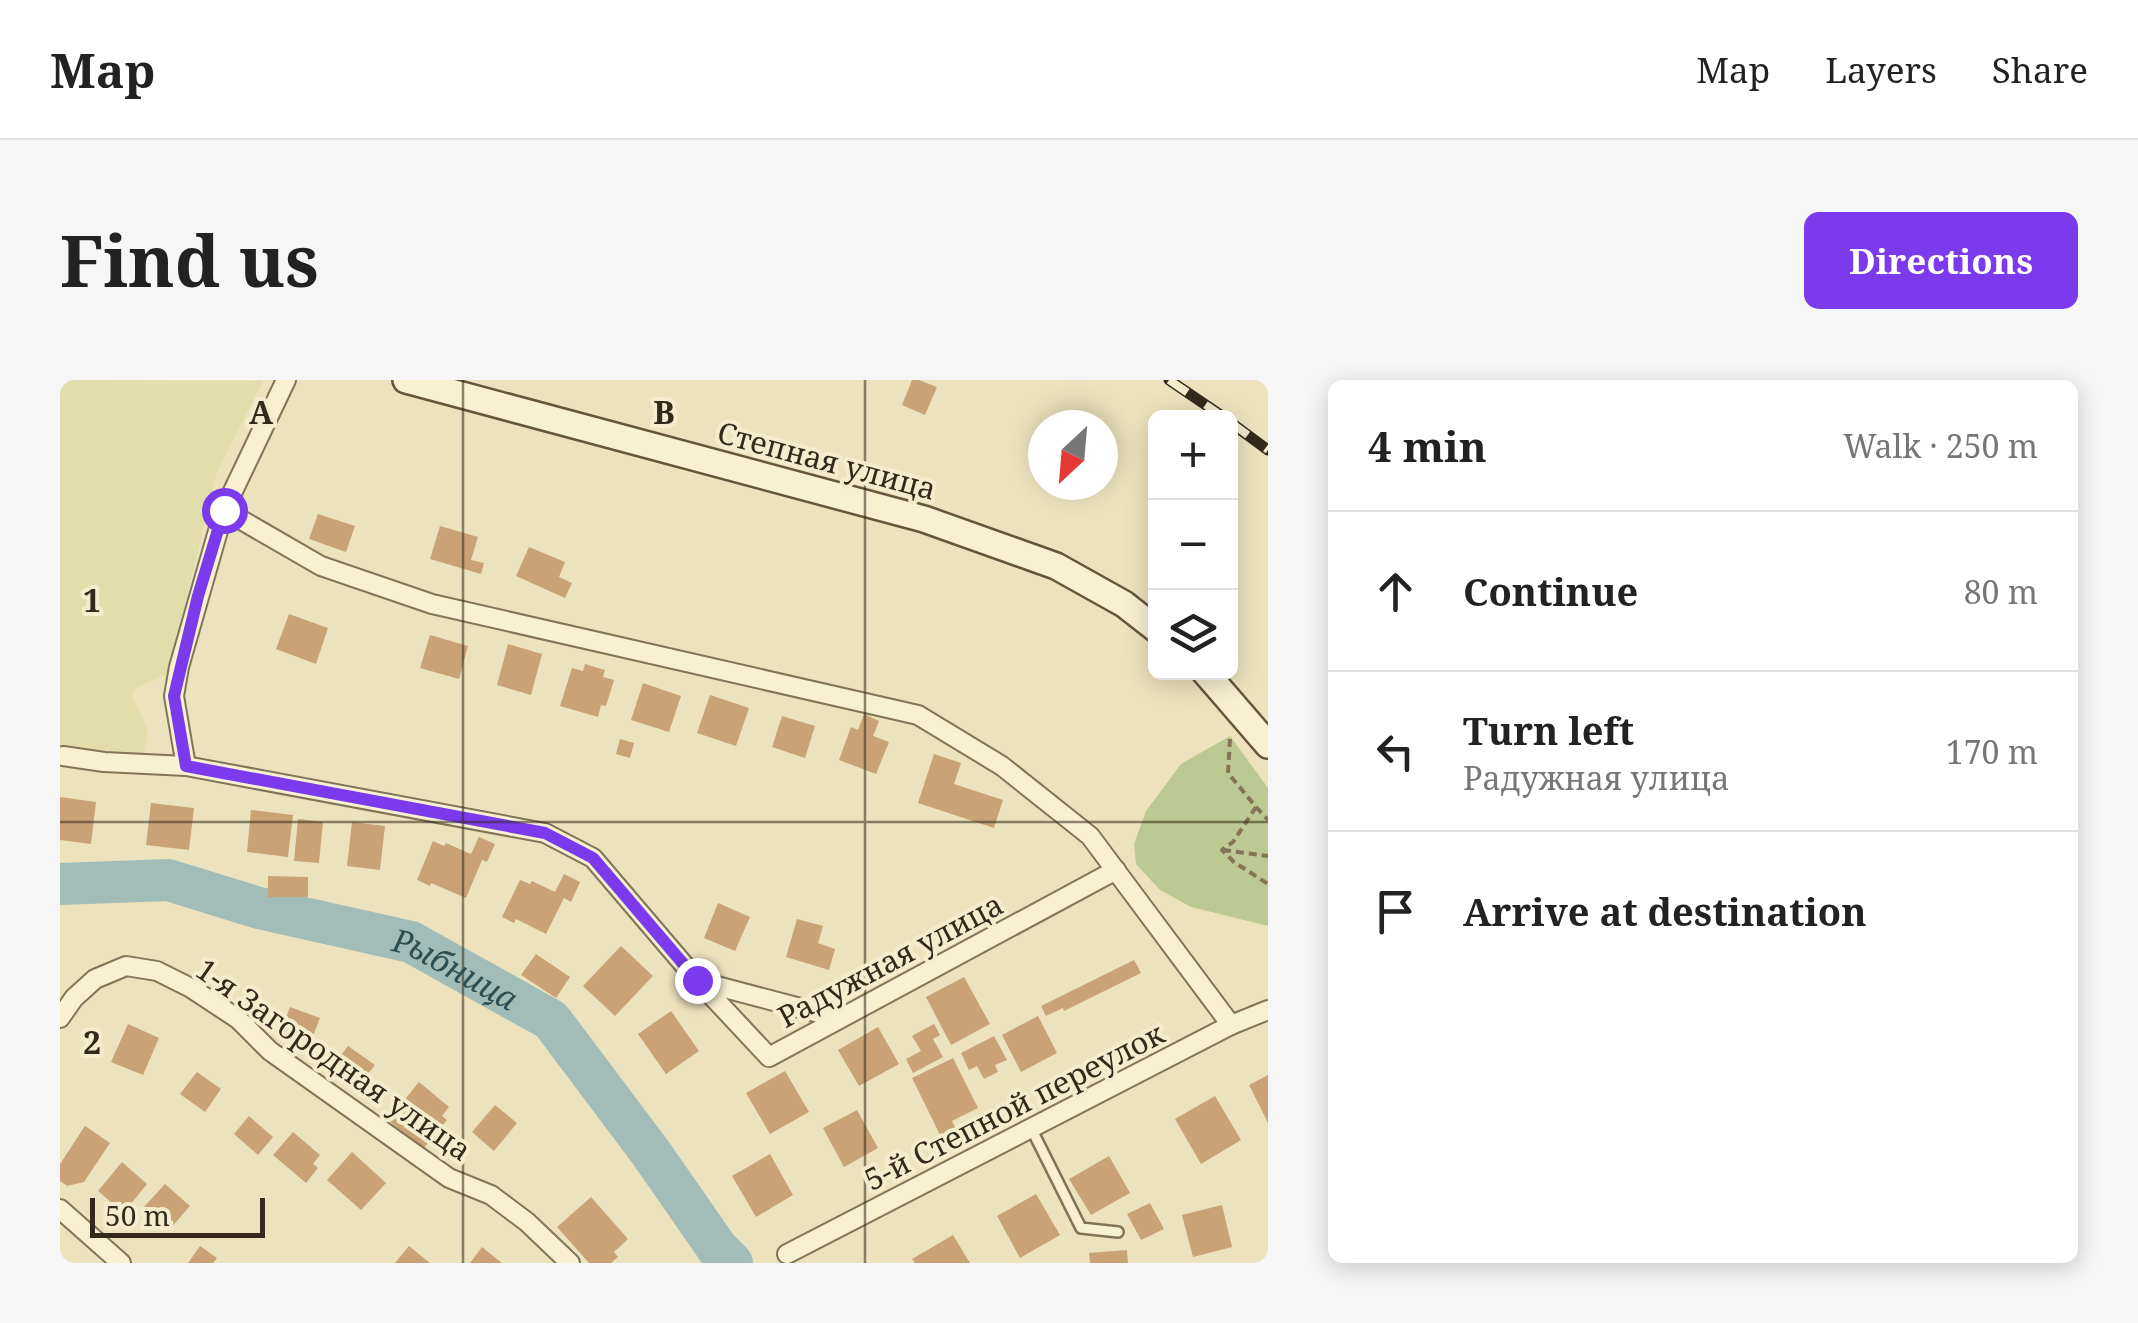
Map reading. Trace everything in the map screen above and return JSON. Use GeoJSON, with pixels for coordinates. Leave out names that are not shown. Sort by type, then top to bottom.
{"type":"FeatureCollection","features":[{"type":"Feature","properties":{"kind":"main road","name":"Степная улица"},"geometry":{"type":"LineString","coordinates":[[406,380],[924,518],[1056,566],[1124,604],[1148,623]]}},
{"type":"Feature","properties":{"kind":"main road"},"geometry":{"type":"LineString","coordinates":[[1213,680],[1268,746]]}},
{"type":"Feature","properties":{"kind":"street"},"geometry":{"type":"LineString","coordinates":[[186,766],[174,696],[198,596],[224,510],[286,380]]}},
{"type":"Feature","properties":{"kind":"street"},"geometry":{"type":"LineString","coordinates":[[224,510],[321,566],[432,604],[918,715],[1002,766],[1090,836],[1231,1025]]}},
{"type":"Feature","properties":{"kind":"street","name":"Радужная улица"},"geometry":{"type":"LineString","coordinates":[[63,756],[186,766],[545,833],[593,858],[769,1057],[1116,870]]}},
{"type":"Feature","properties":{"kind":"street","name":"1-я Загородная улица"},"geometry":{"type":"LineString","coordinates":[[60,1018],[74,998],[96,979],[126,966],[157,971],[174,979],[238,1019],[270,1051],[449,1178],[491,1195],[527,1222],[570,1263]]}},
{"type":"Feature","properties":{"kind":"street"},"geometry":{"type":"LineString","coordinates":[[697,980],[838,1018]]}},
{"type":"Feature","properties":{"kind":"street","name":"5-й Степной переулок"},"geometry":{"type":"LineString","coordinates":[[787,1254],[1231,1025],[1268,1010]]}},
{"type":"Feature","properties":{"kind":"street"},"geometry":{"type":"LineString","coordinates":[[60,1208],[120,1263]]}},
{"type":"Feature","properties":{"kind":"lane"},"geometry":{"type":"LineString","coordinates":[[1031,1128],[1081,1228],[1118,1232]]}},
{"type":"Feature","properties":{"kind":"path"},"geometry":{"type":"LineString","coordinates":[[1237,707],[1230,736],[1228,773],[1268,820]]}},
{"type":"Feature","properties":{"kind":"path"},"geometry":{"type":"LineString","coordinates":[[1222,850],[1233,842],[1256,806]]}},
{"type":"Feature","properties":{"kind":"path"},"geometry":{"type":"LineString","coordinates":[[1222,850],[1268,856]]}},
{"type":"Feature","properties":{"kind":"path"},"geometry":{"type":"LineString","coordinates":[[1222,850],[1268,884]]}},
{"type":"Feature","properties":{"kind":"shaded area"},"geometry":{"type":"Polygon","coordinates":[[[60,380],[263,381],[217,472],[169,673],[136,688],[132,695],[148,731],[143,756],[60,750],[60,380]]]}},
{"type":"Feature","properties":{"kind":"green space"},"geometry":{"type":"Polygon","coordinates":[[[1230,736],[1268,788],[1268,926],[1191,907],[1160,890],[1136,864],[1134,844],[1146,811],[1181,764],[1230,736]]]}},
{"type":"Feature","properties":{"kind":"building"},"geometry":{"type":"Polygon","coordinates":[[[912,380],[937,387],[925,415],[902,405],[912,380]]]}},
{"type":"Feature","properties":{"kind":"building"},"geometry":{"type":"Polygon","coordinates":[[[318,514],[355,526],[346,552],[309,539],[318,514]]]}},
{"type":"Feature","properties":{"kind":"building"},"geometry":{"type":"Polygon","coordinates":[[[440,526],[478,537],[471,560],[484,563],[481,574],[430,559],[440,526]]]}},
{"type":"Feature","properties":{"kind":"building"},"geometry":{"type":"Polygon","coordinates":[[[529,547],[565,562],[559,577],[572,583],[565,598],[516,576],[529,547]]]}},
{"type":"Feature","properties":{"kind":"building"},"geometry":{"type":"Polygon","coordinates":[[[289,614],[328,628],[316,664],[276,649],[289,614]]]}},
{"type":"Feature","properties":{"kind":"building"},"geometry":{"type":"Polygon","coordinates":[[[430,635],[468,646],[459,679],[420,668],[430,635]]]}},
{"type":"Feature","properties":{"kind":"building"},"geometry":{"type":"Polygon","coordinates":[[[508,644],[542,654],[531,695],[497,685],[508,644]]]}},
{"type":"Feature","properties":{"kind":"building"},"geometry":{"type":"Polygon","coordinates":[[[585,664],[605,670],[603,677],[614,680],[598,717],[560,706],[572,668],[583,671],[585,664]]]}},
{"type":"Feature","properties":{"kind":"building"},"geometry":{"type":"Polygon","coordinates":[[[643,683],[681,696],[669,732],[631,720],[643,683]]]}},
{"type":"Feature","properties":{"kind":"building"},"geometry":{"type":"Polygon","coordinates":[[[710,695],[749,708],[736,746],[697,733],[710,695]]]}},
{"type":"Feature","properties":{"kind":"building"},"geometry":{"type":"Polygon","coordinates":[[[864,714],[879,721],[873,736],[889,742],[876,774],[839,760],[851,727],[858,730],[864,714]]]}},
{"type":"Feature","properties":{"kind":"building"},"geometry":{"type":"Polygon","coordinates":[[[782,716],[815,726],[805,758],[772,747],[782,716]]]}},
{"type":"Feature","properties":{"kind":"building"},"geometry":{"type":"Polygon","coordinates":[[[620,739],[634,743],[630,758],[616,754],[620,739]]]}},
{"type":"Feature","properties":{"kind":"building"},"geometry":{"type":"Polygon","coordinates":[[[934,754],[961,763],[954,784],[1003,800],[994,828],[918,803],[934,754]]]}},
{"type":"Feature","properties":{"kind":"building"},"geometry":{"type":"Polygon","coordinates":[[[60,797],[96,802],[91,844],[60,840],[60,797]]]}},
{"type":"Feature","properties":{"kind":"building"},"geometry":{"type":"Polygon","coordinates":[[[151,803],[194,808],[189,850],[146,845],[151,803]]]}},
{"type":"Feature","properties":{"kind":"building"},"geometry":{"type":"Polygon","coordinates":[[[251,810],[293,815],[288,857],[247,852],[251,810]]]}},
{"type":"Feature","properties":{"kind":"building"},"geometry":{"type":"Polygon","coordinates":[[[298,819],[323,822],[319,863],[294,861],[298,819]]]}},
{"type":"Feature","properties":{"kind":"building"},"geometry":{"type":"Polygon","coordinates":[[[352,822],[385,826],[380,870],[347,866],[352,822]]]}},
{"type":"Feature","properties":{"kind":"building"},"geometry":{"type":"Polygon","coordinates":[[[479,837],[495,844],[487,862],[482,860],[466,898],[417,880],[433,841],[471,854],[479,837]]]}},
{"type":"Feature","properties":{"kind":"building"},"geometry":{"type":"Polygon","coordinates":[[[564,874],[580,882],[571,902],[564,898],[546,934],[516,919],[514,923],[502,917],[520,880],[555,892],[564,874]]]}},
{"type":"Feature","properties":{"kind":"building"},"geometry":{"type":"Polygon","coordinates":[[[268,876],[308,877],[308,897],[268,897],[268,876]]]}},
{"type":"Feature","properties":{"kind":"building"},"geometry":{"type":"Polygon","coordinates":[[[718,903],[750,917],[735,951],[704,938],[718,903]]]}},
{"type":"Feature","properties":{"kind":"building"},"geometry":{"type":"Polygon","coordinates":[[[797,919],[823,926],[818,943],[835,949],[829,970],[786,957],[797,919]]]}},
{"type":"Feature","properties":{"kind":"building"},"geometry":{"type":"Polygon","coordinates":[[[621,946],[653,976],[615,1016],[583,986],[621,946]]]}},
{"type":"Feature","properties":{"kind":"building"},"geometry":{"type":"Polygon","coordinates":[[[536,954],[570,977],[556,998],[521,975],[536,954]]]}},
{"type":"Feature","properties":{"kind":"building"},"geometry":{"type":"Polygon","coordinates":[[[1134,960],[1141,973],[1046,1016],[1041,1006],[1134,960]]]}},
{"type":"Feature","properties":{"kind":"building"},"geometry":{"type":"Polygon","coordinates":[[[964,977],[990,1024],[951,1045],[926,997],[964,977]]]}},
{"type":"Feature","properties":{"kind":"building"},"geometry":{"type":"Polygon","coordinates":[[[290,1007],[320,1018],[311,1041],[281,1031],[290,1007]]]}},
{"type":"Feature","properties":{"kind":"building"},"geometry":{"type":"Polygon","coordinates":[[[671,1011],[699,1051],[666,1074],[638,1034],[671,1011]]]}},
{"type":"Feature","properties":{"kind":"building"},"geometry":{"type":"Polygon","coordinates":[[[1038,1016],[1057,1053],[1021,1072],[1002,1035],[1038,1016]]]}},
{"type":"Feature","properties":{"kind":"building"},"geometry":{"type":"Polygon","coordinates":[[[128,1024],[159,1038],[143,1075],[111,1062],[128,1024]]]}},
{"type":"Feature","properties":{"kind":"building"},"geometry":{"type":"Polygon","coordinates":[[[934,1024],[940,1035],[933,1039],[943,1057],[913,1073],[906,1059],[921,1051],[912,1036],[934,1024]]]}},
{"type":"Feature","properties":{"kind":"building"},"geometry":{"type":"Polygon","coordinates":[[[878,1027],[899,1064],[859,1086],[838,1050],[878,1027]]]}},
{"type":"Feature","properties":{"kind":"building"},"geometry":{"type":"Polygon","coordinates":[[[994,1036],[1007,1060],[995,1065],[998,1072],[984,1079],[977,1066],[969,1070],[961,1053],[994,1036]]]}},
{"type":"Feature","properties":{"kind":"building"},"geometry":{"type":"Polygon","coordinates":[[[348,1046],[375,1065],[355,1090],[328,1072],[348,1046]]]}},
{"type":"Feature","properties":{"kind":"building"},"geometry":{"type":"Polygon","coordinates":[[[953,1058],[978,1108],[952,1121],[958,1133],[943,1141],[912,1078],[953,1058]]]}},
{"type":"Feature","properties":{"kind":"building"},"geometry":{"type":"Polygon","coordinates":[[[785,1071],[809,1112],[770,1134],[746,1093],[785,1071]]]}},
{"type":"Feature","properties":{"kind":"building"},"geometry":{"type":"Polygon","coordinates":[[[197,1072],[221,1089],[205,1112],[180,1094],[197,1072]]]}},
{"type":"Feature","properties":{"kind":"building"},"geometry":{"type":"Polygon","coordinates":[[[1268,1075],[1268,1123],[1249,1085],[1268,1075]]]}},
{"type":"Feature","properties":{"kind":"building"},"geometry":{"type":"Polygon","coordinates":[[[419,1082],[449,1107],[442,1116],[447,1120],[423,1149],[388,1120],[419,1082]]]}},
{"type":"Feature","properties":{"kind":"building"},"geometry":{"type":"Polygon","coordinates":[[[1215,1096],[1241,1140],[1201,1164],[1175,1119],[1215,1096]]]}},
{"type":"Feature","properties":{"kind":"building"},"geometry":{"type":"Polygon","coordinates":[[[495,1105],[517,1123],[494,1151],[472,1132],[495,1105]]]}},
{"type":"Feature","properties":{"kind":"building"},"geometry":{"type":"Polygon","coordinates":[[[857,1110],[878,1148],[844,1167],[823,1128],[857,1110]]]}},
{"type":"Feature","properties":{"kind":"building"},"geometry":{"type":"Polygon","coordinates":[[[249,1116],[273,1137],[258,1155],[234,1134],[249,1116]]]}},
{"type":"Feature","properties":{"kind":"building"},"geometry":{"type":"Polygon","coordinates":[[[85,1126],[110,1143],[84,1182],[67,1186],[60,1181],[60,1164],[85,1126]]]}},
{"type":"Feature","properties":{"kind":"building"},"geometry":{"type":"Polygon","coordinates":[[[293,1132],[320,1155],[313,1164],[318,1168],[306,1183],[273,1155],[293,1132]]]}},
{"type":"Feature","properties":{"kind":"building"},"geometry":{"type":"Polygon","coordinates":[[[352,1152],[386,1183],[361,1210],[327,1180],[352,1152]]]}},
{"type":"Feature","properties":{"kind":"building"},"geometry":{"type":"Polygon","coordinates":[[[770,1154],[793,1195],[756,1217],[732,1176],[770,1154]]]}},
{"type":"Feature","properties":{"kind":"building"},"geometry":{"type":"Polygon","coordinates":[[[1109,1156],[1130,1193],[1091,1215],[1069,1179],[1109,1156]]]}},
{"type":"Feature","properties":{"kind":"building"},"geometry":{"type":"Polygon","coordinates":[[[122,1162],[147,1184],[130,1205],[133,1208],[127,1216],[98,1191],[122,1162]]]}},
{"type":"Feature","properties":{"kind":"building"},"geometry":{"type":"Polygon","coordinates":[[[165,1184],[190,1206],[170,1229],[144,1207],[165,1184]]]}},
{"type":"Feature","properties":{"kind":"building"},"geometry":{"type":"Polygon","coordinates":[[[1036,1194],[1060,1235],[1020,1258],[997,1216],[1036,1194]]]}},
{"type":"Feature","properties":{"kind":"building"},"geometry":{"type":"Polygon","coordinates":[[[591,1197],[628,1239],[614,1252],[618,1257],[611,1263],[589,1263],[557,1227],[591,1197]]]}},
{"type":"Feature","properties":{"kind":"building"},"geometry":{"type":"Polygon","coordinates":[[[1150,1203],[1164,1229],[1141,1240],[1127,1214],[1150,1203]]]}},
{"type":"Feature","properties":{"kind":"building"},"geometry":{"type":"Polygon","coordinates":[[[1222,1205],[1232,1247],[1193,1257],[1182,1215],[1222,1205]]]}},
{"type":"Feature","properties":{"kind":"building"},"geometry":{"type":"Polygon","coordinates":[[[953,1235],[970,1263],[915,1263],[912,1259],[953,1235]]]}},
{"type":"Feature","properties":{"kind":"building"},"geometry":{"type":"Polygon","coordinates":[[[200,1246],[217,1258],[213,1263],[188,1263],[200,1246]]]}},
{"type":"Feature","properties":{"kind":"building"},"geometry":{"type":"Polygon","coordinates":[[[409,1246],[430,1263],[395,1263],[409,1246]]]}},
{"type":"Feature","properties":{"kind":"building"},"geometry":{"type":"Polygon","coordinates":[[[482,1247],[502,1263],[470,1263],[482,1247]]]}},
{"type":"Feature","properties":{"kind":"building"},"geometry":{"type":"Polygon","coordinates":[[[1127,1250],[1128,1263],[1090,1263],[1089,1253],[1127,1250]]]}},
{"type":"Feature","properties":{"kind":"waterway","name":"Рыбница"},"geometry":{"type":"LineString","coordinates":[[60,884],[168,880],[259,908],[411,942],[551,1020],[717,1248],[732,1263]]}},
{"type":"Feature","properties":{"kind":"railway"},"geometry":{"type":"LineString","coordinates":[[1169,380],[1213,410]]}},
{"type":"Feature","properties":{"kind":"railway"},"geometry":{"type":"LineString","coordinates":[[1238,428],[1268,450]]}},
{"type":"Feature","properties":{"kind":"route"},"geometry":{"type":"LineString","coordinates":[[224,510],[174,696],[186,766],[545,833],[593,858],[697,980]]}}]}
